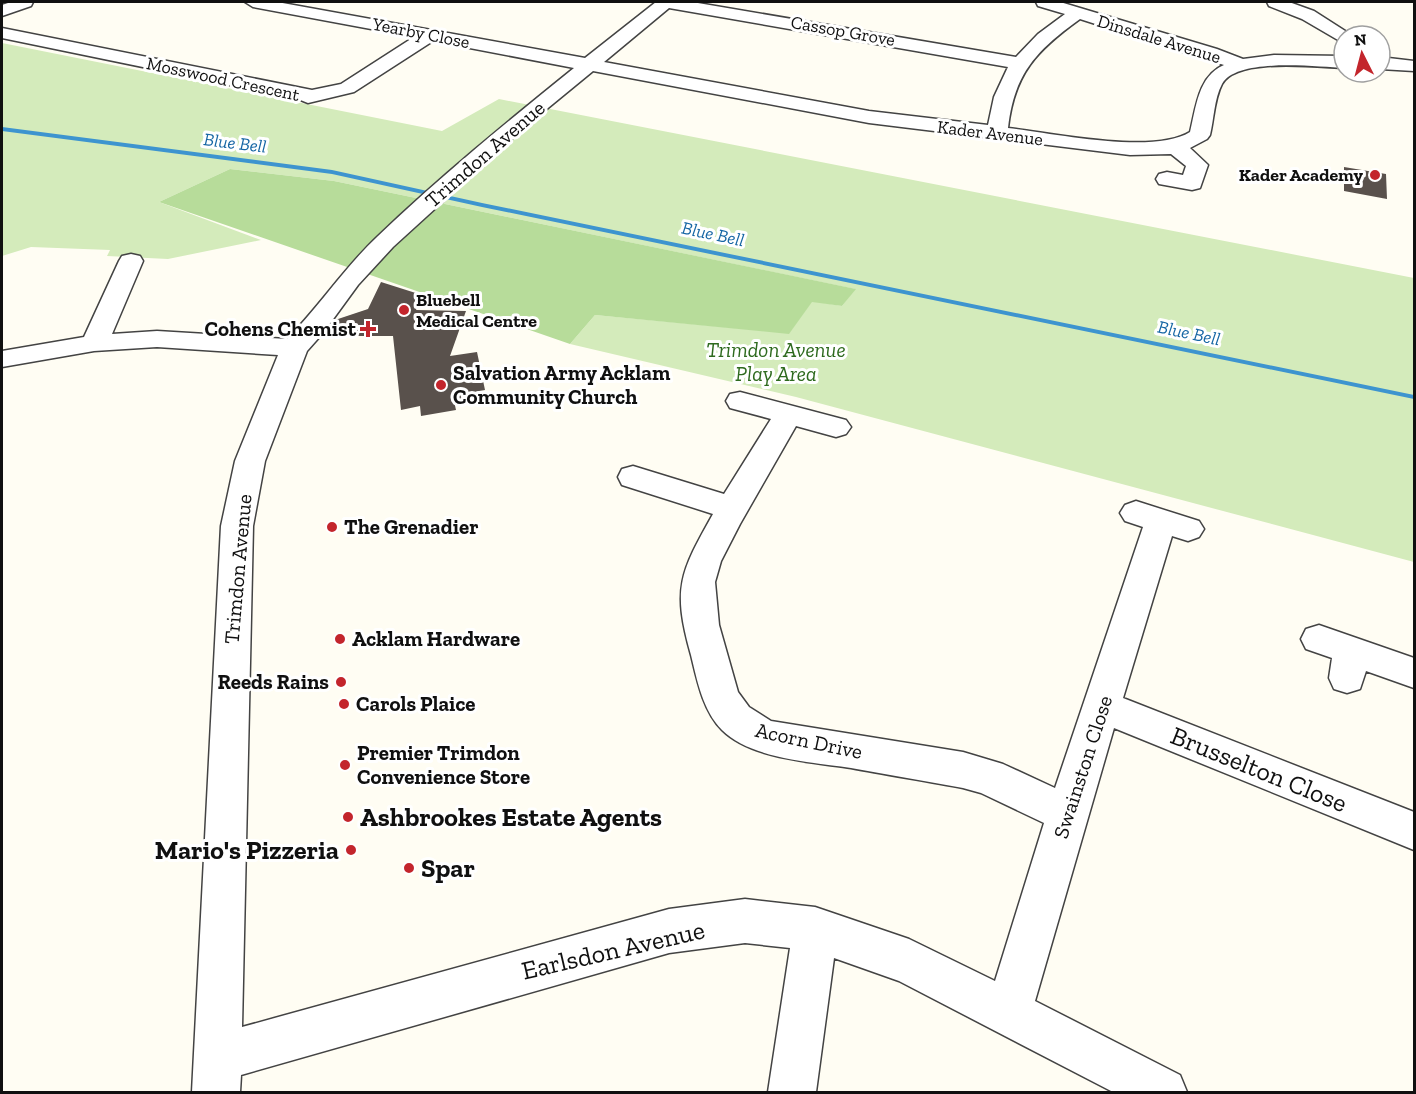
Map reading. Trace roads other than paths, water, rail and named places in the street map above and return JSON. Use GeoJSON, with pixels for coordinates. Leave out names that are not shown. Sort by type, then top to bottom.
{"type":"FeatureCollection","features":[{"type":"Feature","properties":{"kind":"street"},"geometry":{"type":"LineString","coordinates":[[2,10],[25,2]]}},
{"type":"Feature","properties":{"kind":"street","name":"Yearby Close"},"geometry":{"type":"LineString","coordinates":[[253,2],[590,65]]}},
{"type":"Feature","properties":{"kind":"street","name":"Cassop Grove"},"geometry":{"type":"LineString","coordinates":[[666,2],[1020,63]]}},
{"type":"Feature","properties":{"kind":"street","name":"Trimdon Avenue"},"geometry":{"type":"LineString","coordinates":[[216,1075],[231,621],[237,526],[250,461],[294,348],[314,327],[349,280],[406,223],[519,122],[666,2]]}},
{"type":"Feature","properties":{"kind":"street","name":"Dinsdale Avenue"},"geometry":{"type":"LineString","coordinates":[[1044,2],[1211,53],[1241,65]]}},
{"type":"Feature","properties":{"kind":"street"},"geometry":{"type":"LineString","coordinates":[[1275,2],[1308,15],[1332,29]]}},
{"type":"Feature","properties":{"kind":"street"},"geometry":{"type":"LineString","coordinates":[[799,24],[813,9]]}},
{"type":"Feature","properties":{"kind":"street"},"geometry":{"type":"LineString","coordinates":[[997,134],[1004,93],[1020,63],[1047,35],[1077,13]]}},
{"type":"Feature","properties":{"kind":"street","name":"Mosswood Crescent"},"geometry":{"type":"LineString","coordinates":[[2,33],[304,94],[308,97],[348,88],[429,35]]}},
{"type":"Feature","properties":{"kind":"street","name":"Kader Avenue"},"geometry":{"type":"LineString","coordinates":[[590,65],[868,117],[1130,150],[1158,150],[1188,144],[1200,135],[1214,81],[1222,72],[1241,65],[1274,60],[1332,62]]}},
{"type":"Feature","properties":{"kind":"street"},"geometry":{"type":"LineString","coordinates":[[1392,64],[1414,66]]}},
{"type":"Feature","properties":{"kind":"street"},"geometry":{"type":"LineString","coordinates":[[1167,179],[1192,183],[1197,165],[1175,146]]}},
{"type":"Feature","properties":{"kind":"street"},"geometry":{"type":"LineString","coordinates":[[94,343],[132,262]]}},
{"type":"Feature","properties":{"kind":"street"},"geometry":{"type":"LineString","coordinates":[[2,359],[94,343],[157,339],[294,348]]}},
{"type":"Feature","properties":{"kind":"street"},"geometry":{"type":"LineString","coordinates":[[740,401],[836,427]]}},
{"type":"Feature","properties":{"kind":"street","name":"Acorn Drive"},"geometry":{"type":"LineString","coordinates":[[788,415],[731,507],[703,564],[698,580],[697,600],[700,621],[720,697],[734,719],[749,730],[768,737],[963,770],[989,777],[1067,814]]}},
{"type":"Feature","properties":{"kind":"street"},"geometry":{"type":"LineString","coordinates":[[633,477],[731,507]]}},
{"type":"Feature","properties":{"kind":"street","name":"Swainston Close"},"geometry":{"type":"LineString","coordinates":[[1008,1013],[1067,814],[1162,521]]}},
{"type":"Feature","properties":{"kind":"street"},"geometry":{"type":"LineString","coordinates":[[1339,656],[1414,673]]}},
{"type":"Feature","properties":{"kind":"street","name":"Brusselton Close"},"geometry":{"type":"LineString","coordinates":[[1103,707],[1414,831]]}},
{"type":"Feature","properties":{"kind":"street","name":"Earlsdon Avenue"},"geometry":{"type":"LineString","coordinates":[[216,1075],[669,931],[745,921],[815,929],[909,962],[1163,1092]]}},
{"type":"Feature","properties":{"kind":"street"},"geometry":{"type":"LineString","coordinates":[[792,1092],[815,929]]}},
{"type":"Feature","properties":{"kind":"waterway","name":"Blue Bell"},"geometry":{"type":"LineString","coordinates":[[2,129],[332,172],[1414,397]]}},
{"type":"Feature","properties":{"kind":"place","name":"Kader Academy"},"geometry":{"type":"Point","coordinates":[1375,175]}},
{"type":"Feature","properties":{"kind":"place","name":"Bluebell Medical Centre"},"geometry":{"type":"Point","coordinates":[404,310]}},
{"type":"Feature","properties":{"kind":"place","name":"Cohens Chemist"},"geometry":{"type":"Point","coordinates":[368,329]}},
{"type":"Feature","properties":{"kind":"place","name":"Salvation Army Acklam Community Church"},"geometry":{"type":"Point","coordinates":[441,385]}},
{"type":"Feature","properties":{"kind":"place","name":"The Grenadier"},"geometry":{"type":"Point","coordinates":[332,527]}},
{"type":"Feature","properties":{"kind":"place","name":"Acklam Hardware"},"geometry":{"type":"Point","coordinates":[340,639]}},
{"type":"Feature","properties":{"kind":"place","name":"Reeds Rains"},"geometry":{"type":"Point","coordinates":[341,682]}},
{"type":"Feature","properties":{"kind":"place","name":"Carols Plaice"},"geometry":{"type":"Point","coordinates":[344,704]}},
{"type":"Feature","properties":{"kind":"place","name":"Premier Trimdon Convenience Store"},"geometry":{"type":"Point","coordinates":[345,765]}},
{"type":"Feature","properties":{"kind":"place","name":"Ashbrookes Estate Agents"},"geometry":{"type":"Point","coordinates":[348,817]}},
{"type":"Feature","properties":{"kind":"place","name":"Mario's Pizzeria"},"geometry":{"type":"Point","coordinates":[351,850]}},
{"type":"Feature","properties":{"kind":"place","name":"Spar"},"geometry":{"type":"Point","coordinates":[409,868]}},
{"type":"Feature","properties":{"kind":"park label","name":"Trimdon Avenue Play Area"},"geometry":{"type":"Point","coordinates":[776,362]}}]}
